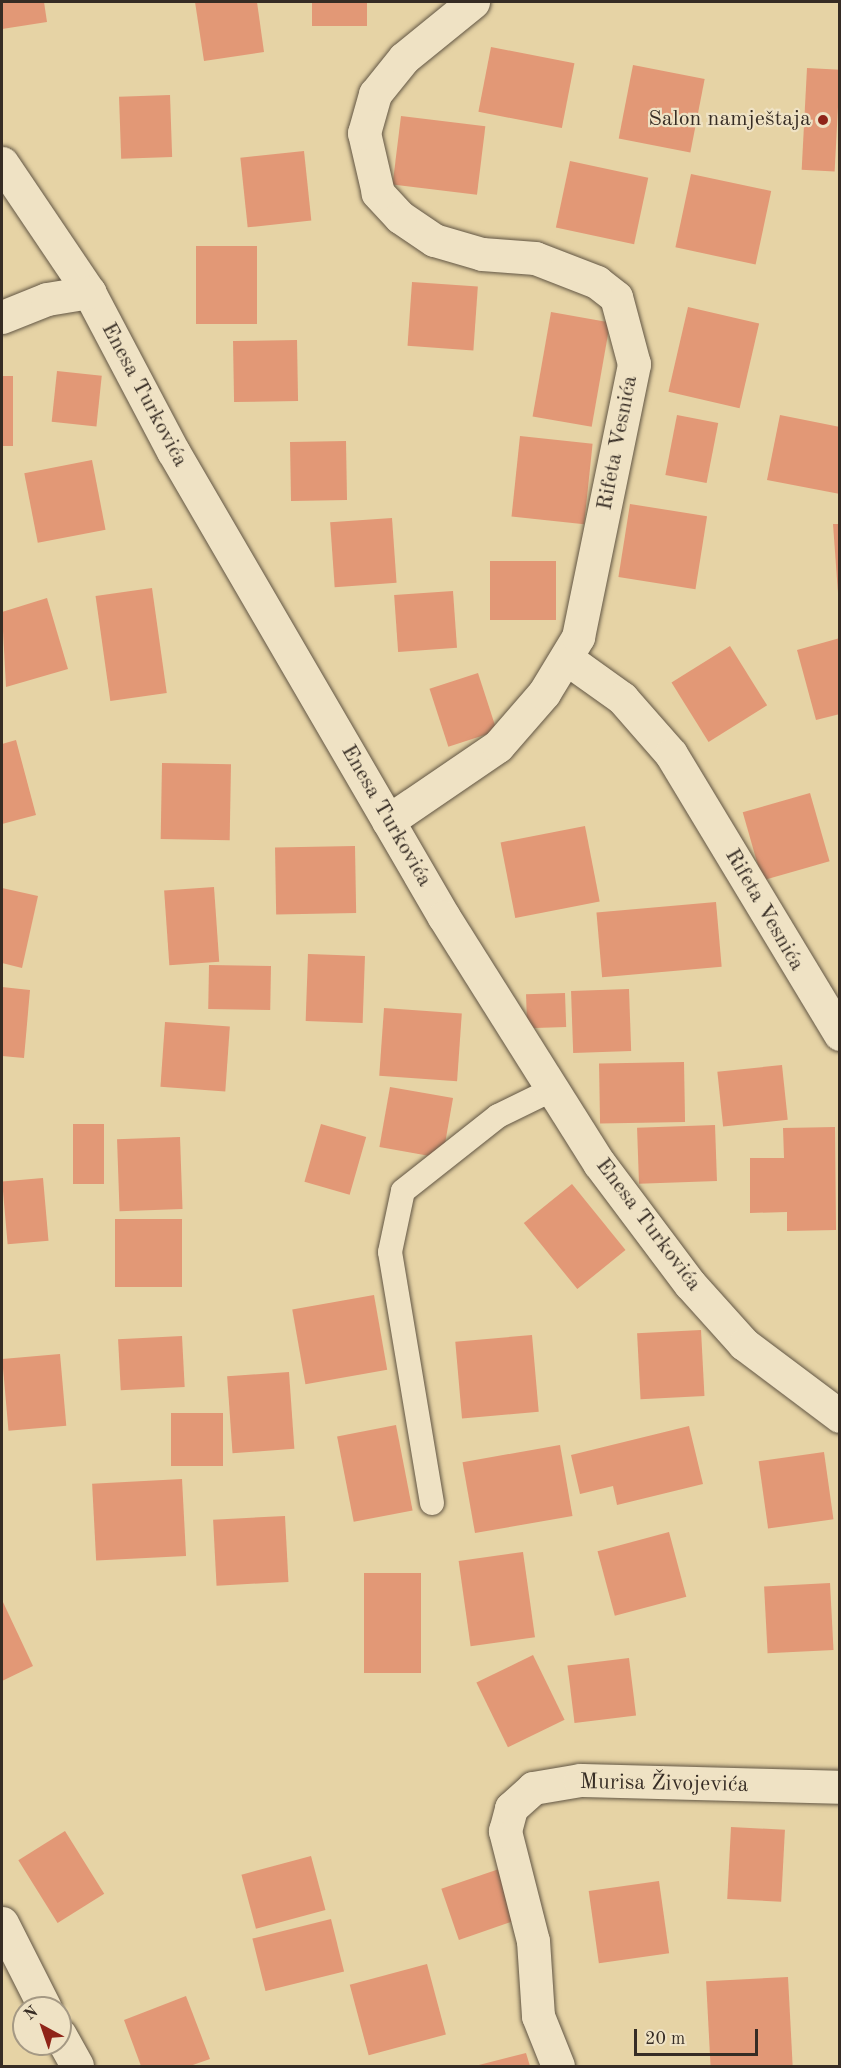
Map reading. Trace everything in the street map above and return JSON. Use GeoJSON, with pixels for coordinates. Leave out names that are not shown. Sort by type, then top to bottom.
{"type":"FeatureCollection","features":[{"type":"Feature","properties":{"kind":"street","name":"Rifeta Vesnića"},"geometry":{"type":"LineString","coordinates":[[388,821],[498,746],[566,658],[578,637],[634,364],[615,297],[597,282],[535,258],[482,254],[434,240],[400,217],[378,193],[364,133],[375,94],[404,58],[473,2]]}},
{"type":"Feature","properties":{"kind":"street","name":"Enesa Turkovića"},"geometry":{"type":"LineString","coordinates":[[2,163],[89,292],[173,451],[388,821],[599,1163],[690,1284],[744,1344],[840,1416]]}},
{"type":"Feature","properties":{"kind":"street"},"geometry":{"type":"LineString","coordinates":[[2,317],[47,299],[89,292]]}},
{"type":"Feature","properties":{"kind":"street","name":"Rifeta Vesnića"},"geometry":{"type":"LineString","coordinates":[[566,658],[622,698],[671,754],[840,1034]]}},
{"type":"Feature","properties":{"kind":"street","name":"Murisa Živojevića"},"geometry":{"type":"LineString","coordinates":[[558,2067],[538,2016],[533,1941],[505,1831],[512,1808],[533,1788],[580,1780],[840,1787]]}},
{"type":"Feature","properties":{"kind":"street"},"geometry":{"type":"LineString","coordinates":[[2,1923],[39,1996]]}},
{"type":"Feature","properties":{"kind":"lane"},"geometry":{"type":"LineString","coordinates":[[432,1503],[390,1252],[403,1191],[498,1116],[553,1089]]}},
{"type":"Feature","properties":{"kind":"building"},"geometry":{"type":"Polygon","coordinates":[[[2,2],[44,2],[47,22],[2,29],[2,2]]]}},
{"type":"Feature","properties":{"kind":"building"},"geometry":{"type":"Polygon","coordinates":[[[195,2],[257,2],[264,52],[204,61],[195,2]]]}},
{"type":"Feature","properties":{"kind":"building"},"geometry":{"type":"Polygon","coordinates":[[[312,2],[367,2],[367,26],[312,26],[312,2]]]}},
{"type":"Feature","properties":{"kind":"building"},"geometry":{"type":"Polygon","coordinates":[[[491,47],[574,63],[562,128],[478,112],[491,47]]]}},
{"type":"Feature","properties":{"kind":"building"},"geometry":{"type":"Polygon","coordinates":[[[633,65],[705,79],[690,153],[619,139],[633,65]]]}},
{"type":"Feature","properties":{"kind":"building","name":"Salon namještaja"},"geometry":{"type":"Polygon","coordinates":[[[807,68],[840,70],[835,172],[802,170],[807,68]]]}},
{"type":"Feature","properties":{"kind":"building"},"geometry":{"type":"Polygon","coordinates":[[[170,95],[172,157],[121,159],[119,97],[170,95]]]}},
{"type":"Feature","properties":{"kind":"building"},"geometry":{"type":"Polygon","coordinates":[[[401,116],[485,126],[477,195],[393,184],[401,116]]]}},
{"type":"Feature","properties":{"kind":"building"},"geometry":{"type":"Polygon","coordinates":[[[304,151],[311,221],[248,227],[240,158],[304,151]]]}},
{"type":"Feature","properties":{"kind":"building"},"geometry":{"type":"Polygon","coordinates":[[[570,161],[648,178],[634,244],[556,228],[570,161]]]}},
{"type":"Feature","properties":{"kind":"building"},"geometry":{"type":"Polygon","coordinates":[[[691,174],[771,191],[756,264],[675,247],[691,174]]]}},
{"type":"Feature","properties":{"kind":"building"},"geometry":{"type":"Polygon","coordinates":[[[196,246],[257,246],[257,324],[196,324],[196,246]]]}},
{"type":"Feature","properties":{"kind":"building"},"geometry":{"type":"Polygon","coordinates":[[[412,282],[478,287],[473,350],[408,346],[412,282]]]}},
{"type":"Feature","properties":{"kind":"building"},"geometry":{"type":"Polygon","coordinates":[[[688,307],[759,323],[740,408],[668,392],[688,307]]]}},
{"type":"Feature","properties":{"kind":"building"},"geometry":{"type":"Polygon","coordinates":[[[551,312],[610,322],[592,427],[533,416],[551,312]]]}},
{"type":"Feature","properties":{"kind":"building"},"geometry":{"type":"Polygon","coordinates":[[[297,340],[298,401],[234,402],[233,341],[297,340]]]}},
{"type":"Feature","properties":{"kind":"building"},"geometry":{"type":"Polygon","coordinates":[[[57,371],[102,376],[96,426],[52,422],[57,371]]]}},
{"type":"Feature","properties":{"kind":"building"},"geometry":{"type":"Polygon","coordinates":[[[2,376],[13,376],[13,446],[2,446],[2,376]]]}},
{"type":"Feature","properties":{"kind":"building"},"geometry":{"type":"Polygon","coordinates":[[[677,415],[718,423],[707,483],[665,475],[677,415]]]}},
{"type":"Feature","properties":{"kind":"building"},"geometry":{"type":"Polygon","coordinates":[[[780,415],[840,427],[840,494],[767,480],[780,415]]]}},
{"type":"Feature","properties":{"kind":"building"},"geometry":{"type":"Polygon","coordinates":[[[520,436],[593,444],[584,524],[512,517],[520,436]]]}},
{"type":"Feature","properties":{"kind":"building"},"geometry":{"type":"Polygon","coordinates":[[[346,441],[347,500],[291,501],[290,442],[346,441]]]}},
{"type":"Feature","properties":{"kind":"building"},"geometry":{"type":"Polygon","coordinates":[[[92,460],[106,530],[38,543],[24,473],[92,460]]]}},
{"type":"Feature","properties":{"kind":"building"},"geometry":{"type":"Polygon","coordinates":[[[630,504],[707,516],[695,589],[618,577],[630,504]]]}},
{"type":"Feature","properties":{"kind":"building"},"geometry":{"type":"Polygon","coordinates":[[[392,518],[397,583],[335,587],[330,522],[392,518]]]}},
{"type":"Feature","properties":{"kind":"building"},"geometry":{"type":"Polygon","coordinates":[[[833,524],[840,524],[840,593],[838,593],[833,524]]]}},
{"type":"Feature","properties":{"kind":"building"},"geometry":{"type":"Polygon","coordinates":[[[490,561],[556,561],[556,620],[490,620],[490,561]]]}},
{"type":"Feature","properties":{"kind":"building"},"geometry":{"type":"Polygon","coordinates":[[[152,588],[167,693],[110,701],[96,596],[152,588]]]}},
{"type":"Feature","properties":{"kind":"building"},"geometry":{"type":"Polygon","coordinates":[[[453,591],[457,648],[398,652],[394,595],[453,591]]]}},
{"type":"Feature","properties":{"kind":"building"},"geometry":{"type":"Polygon","coordinates":[[[47,598],[68,669],[6,687],[2,612],[47,598]]]}},
{"type":"Feature","properties":{"kind":"building"},"geometry":{"type":"Polygon","coordinates":[[[840,638],[840,714],[816,720],[797,650],[840,638]]]}},
{"type":"Feature","properties":{"kind":"building"},"geometry":{"type":"Polygon","coordinates":[[[730,646],[767,705],[709,742],[671,683],[730,646]]]}},
{"type":"Feature","properties":{"kind":"building"},"geometry":{"type":"Polygon","coordinates":[[[478,673],[497,731],[448,747],[429,689],[478,673]]]}},
{"type":"Feature","properties":{"kind":"building"},"geometry":{"type":"Polygon","coordinates":[[[16,740],[36,815],[2,824],[2,744],[16,740]]]}},
{"type":"Feature","properties":{"kind":"building"},"geometry":{"type":"Polygon","coordinates":[[[162,763],[231,764],[230,840],[161,839],[162,763]]]}},
{"type":"Feature","properties":{"kind":"building"},"geometry":{"type":"Polygon","coordinates":[[[810,793],[830,861],[762,881],[743,812],[810,793]]]}},
{"type":"Feature","properties":{"kind":"building"},"geometry":{"type":"Polygon","coordinates":[[[585,826],[600,902],[515,918],[501,842],[585,826]]]}},
{"type":"Feature","properties":{"kind":"building"},"geometry":{"type":"Polygon","coordinates":[[[355,846],[356,913],[276,914],[275,847],[355,846]]]}},
{"type":"Feature","properties":{"kind":"building"},"geometry":{"type":"Polygon","coordinates":[[[214,887],[219,962],[169,965],[164,890],[214,887]]]}},
{"type":"Feature","properties":{"kind":"building"},"geometry":{"type":"Polygon","coordinates":[[[2,888],[38,896],[22,968],[2,963],[2,888]]]}},
{"type":"Feature","properties":{"kind":"building"},"geometry":{"type":"Polygon","coordinates":[[[716,902],[722,967],[602,977],[596,912],[716,902]]]}},
{"type":"Feature","properties":{"kind":"building"},"geometry":{"type":"Polygon","coordinates":[[[308,954],[365,956],[363,1023],[306,1021],[308,954]]]}},
{"type":"Feature","properties":{"kind":"building"},"geometry":{"type":"Polygon","coordinates":[[[209,965],[271,966],[270,1010],[208,1009],[209,965]]]}},
{"type":"Feature","properties":{"kind":"building"},"geometry":{"type":"Polygon","coordinates":[[[2,987],[30,990],[24,1058],[2,1056],[2,987]]]}},
{"type":"Feature","properties":{"kind":"building"},"geometry":{"type":"Polygon","coordinates":[[[629,989],[631,1051],[573,1053],[571,991],[629,989]]]}},
{"type":"Feature","properties":{"kind":"building"},"geometry":{"type":"Polygon","coordinates":[[[565,993],[566,1027],[527,1028],[526,994],[565,993]]]}},
{"type":"Feature","properties":{"kind":"building"},"geometry":{"type":"Polygon","coordinates":[[[384,1008],[462,1013],[457,1081],[379,1076],[384,1008]]]}},
{"type":"Feature","properties":{"kind":"building"},"geometry":{"type":"Polygon","coordinates":[[[165,1022],[230,1027],[225,1091],[160,1087],[165,1022]]]}},
{"type":"Feature","properties":{"kind":"building"},"geometry":{"type":"Polygon","coordinates":[[[684,1062],[685,1122],[600,1123],[599,1063],[684,1062]]]}},
{"type":"Feature","properties":{"kind":"building"},"geometry":{"type":"Polygon","coordinates":[[[782,1065],[788,1120],[723,1126],[717,1072],[782,1065]]]}},
{"type":"Feature","properties":{"kind":"building"},"geometry":{"type":"Polygon","coordinates":[[[390,1087],[453,1098],[442,1158],[379,1147],[390,1087]]]}},
{"type":"Feature","properties":{"kind":"building"},"geometry":{"type":"Polygon","coordinates":[[[73,1124],[104,1124],[104,1184],[73,1184],[73,1124]]]}},
{"type":"Feature","properties":{"kind":"building"},"geometry":{"type":"Polygon","coordinates":[[[321,1124],[366,1137],[350,1195],[304,1182],[321,1124]]]}},
{"type":"Feature","properties":{"kind":"building"},"geometry":{"type":"Polygon","coordinates":[[[715,1125],[717,1181],[639,1184],[637,1128],[715,1125]]]}},
{"type":"Feature","properties":{"kind":"building"},"geometry":{"type":"Polygon","coordinates":[[[835,1127],[836,1230],[787,1231],[787,1212],[750,1213],[750,1158],[784,1158],[783,1128],[835,1127]]]}},
{"type":"Feature","properties":{"kind":"building"},"geometry":{"type":"Polygon","coordinates":[[[180,1137],[183,1209],[120,1211],[117,1139],[180,1137]]]}},
{"type":"Feature","properties":{"kind":"building"},"geometry":{"type":"Polygon","coordinates":[[[43,1178],[48,1241],[8,1244],[2,1182],[43,1178]]]}},
{"type":"Feature","properties":{"kind":"building"},"geometry":{"type":"Polygon","coordinates":[[[572,1184],[625,1250],[577,1289],[524,1223],[572,1184]]]}},
{"type":"Feature","properties":{"kind":"building"},"geometry":{"type":"Polygon","coordinates":[[[115,1219],[182,1219],[182,1287],[115,1287],[115,1219]]]}},
{"type":"Feature","properties":{"kind":"building"},"geometry":{"type":"Polygon","coordinates":[[[374,1295],[387,1370],[305,1384],[292,1309],[374,1295]]]}},
{"type":"Feature","properties":{"kind":"building"},"geometry":{"type":"Polygon","coordinates":[[[701,1330],[704,1396],[641,1399],[637,1333],[701,1330]]]}},
{"type":"Feature","properties":{"kind":"building"},"geometry":{"type":"Polygon","coordinates":[[[532,1335],[539,1412],[462,1418],[455,1342],[532,1335]]]}},
{"type":"Feature","properties":{"kind":"building"},"geometry":{"type":"Polygon","coordinates":[[[182,1336],[185,1387],[121,1390],[118,1339],[182,1336]]]}},
{"type":"Feature","properties":{"kind":"building"},"geometry":{"type":"Polygon","coordinates":[[[60,1354],[66,1426],[8,1431],[2,1359],[60,1354]]]}},
{"type":"Feature","properties":{"kind":"building"},"geometry":{"type":"Polygon","coordinates":[[[289,1372],[294,1449],[233,1453],[227,1376],[289,1372]]]}},
{"type":"Feature","properties":{"kind":"building"},"geometry":{"type":"Polygon","coordinates":[[[171,1413],[223,1413],[223,1466],[171,1466],[171,1413]]]}},
{"type":"Feature","properties":{"kind":"building"},"geometry":{"type":"Polygon","coordinates":[[[396,1425],[413,1510],[354,1522],[337,1436],[396,1425]]]}},
{"type":"Feature","properties":{"kind":"building"},"geometry":{"type":"Polygon","coordinates":[[[689,1426],[703,1484],[617,1505],[613,1486],[580,1494],[571,1455],[689,1426]]]}},
{"type":"Feature","properties":{"kind":"building"},"geometry":{"type":"Polygon","coordinates":[[[560,1445],[573,1516],[475,1533],[463,1462],[560,1445]]]}},
{"type":"Feature","properties":{"kind":"building"},"geometry":{"type":"Polygon","coordinates":[[[824,1452],[833,1519],[768,1529],[759,1461],[824,1452]]]}},
{"type":"Feature","properties":{"kind":"building"},"geometry":{"type":"Polygon","coordinates":[[[182,1479],[186,1556],[96,1561],[92,1484],[182,1479]]]}},
{"type":"Feature","properties":{"kind":"building"},"geometry":{"type":"Polygon","coordinates":[[[285,1516],[288,1582],[217,1586],[213,1520],[285,1516]]]}},
{"type":"Feature","properties":{"kind":"building"},"geometry":{"type":"Polygon","coordinates":[[[669,1532],[686,1597],[615,1616],[598,1551],[669,1532]]]}},
{"type":"Feature","properties":{"kind":"building"},"geometry":{"type":"Polygon","coordinates":[[[523,1552],[535,1637],[471,1646],[459,1561],[523,1552]]]}},
{"type":"Feature","properties":{"kind":"building"},"geometry":{"type":"Polygon","coordinates":[[[364,1573],[421,1573],[421,1673],[364,1673],[364,1573]]]}},
{"type":"Feature","properties":{"kind":"building"},"geometry":{"type":"Polygon","coordinates":[[[830,1583],[834,1650],[768,1653],[764,1586],[830,1583]]]}},
{"type":"Feature","properties":{"kind":"building"},"geometry":{"type":"Polygon","coordinates":[[[2,1600],[33,1666],[2,1681],[2,1600]]]}},
{"type":"Feature","properties":{"kind":"building"},"geometry":{"type":"Polygon","coordinates":[[[533,1655],[565,1720],[508,1747],[476,1683],[533,1655]]]}},
{"type":"Feature","properties":{"kind":"building"},"geometry":{"type":"Polygon","coordinates":[[[629,1658],[636,1716],[575,1723],[567,1666],[629,1658]]]}},
{"type":"Feature","properties":{"kind":"building"},"geometry":{"type":"Polygon","coordinates":[[[731,1827],[785,1830],[781,1902],[727,1899],[731,1827]]]}},
{"type":"Feature","properties":{"kind":"building"},"geometry":{"type":"Polygon","coordinates":[[[65,1831],[104,1894],[58,1923],[18,1860],[65,1831]]]}},
{"type":"Feature","properties":{"kind":"building"},"geometry":{"type":"Polygon","coordinates":[[[311,1856],[325,1910],[256,1929],[241,1875],[311,1856]]]}},
{"type":"Feature","properties":{"kind":"building"},"geometry":{"type":"Polygon","coordinates":[[[499,1869],[517,1920],[459,1940],[441,1889],[499,1869]]]}},
{"type":"Feature","properties":{"kind":"building"},"geometry":{"type":"Polygon","coordinates":[[[659,1881],[669,1953],[599,1963],[589,1891],[659,1881]]]}},
{"type":"Feature","properties":{"kind":"building"},"geometry":{"type":"Polygon","coordinates":[[[331,1919],[344,1971],[265,1991],[252,1939],[331,1919]]]}},
{"type":"Feature","properties":{"kind":"building"},"geometry":{"type":"Polygon","coordinates":[[[427,1964],[446,2035],[369,2055],[350,1985],[427,1964]]]}},
{"type":"Feature","properties":{"kind":"building"},"geometry":{"type":"Polygon","coordinates":[[[788,1977],[793,2066],[711,2066],[706,1981],[788,1977]]]}},
{"type":"Feature","properties":{"kind":"building"},"geometry":{"type":"Polygon","coordinates":[[[186,1996],[210,2059],[190,2066],[141,2066],[124,2020],[186,1996]]]}},
{"type":"Feature","properties":{"kind":"building"},"geometry":{"type":"Polygon","coordinates":[[[526,2053],[530,2066],[475,2066],[526,2053]]]}},
{"type":"Feature","properties":{"kind":"place","name":"Salon namještaja"},"geometry":{"type":"Point","coordinates":[823,120]}}]}
